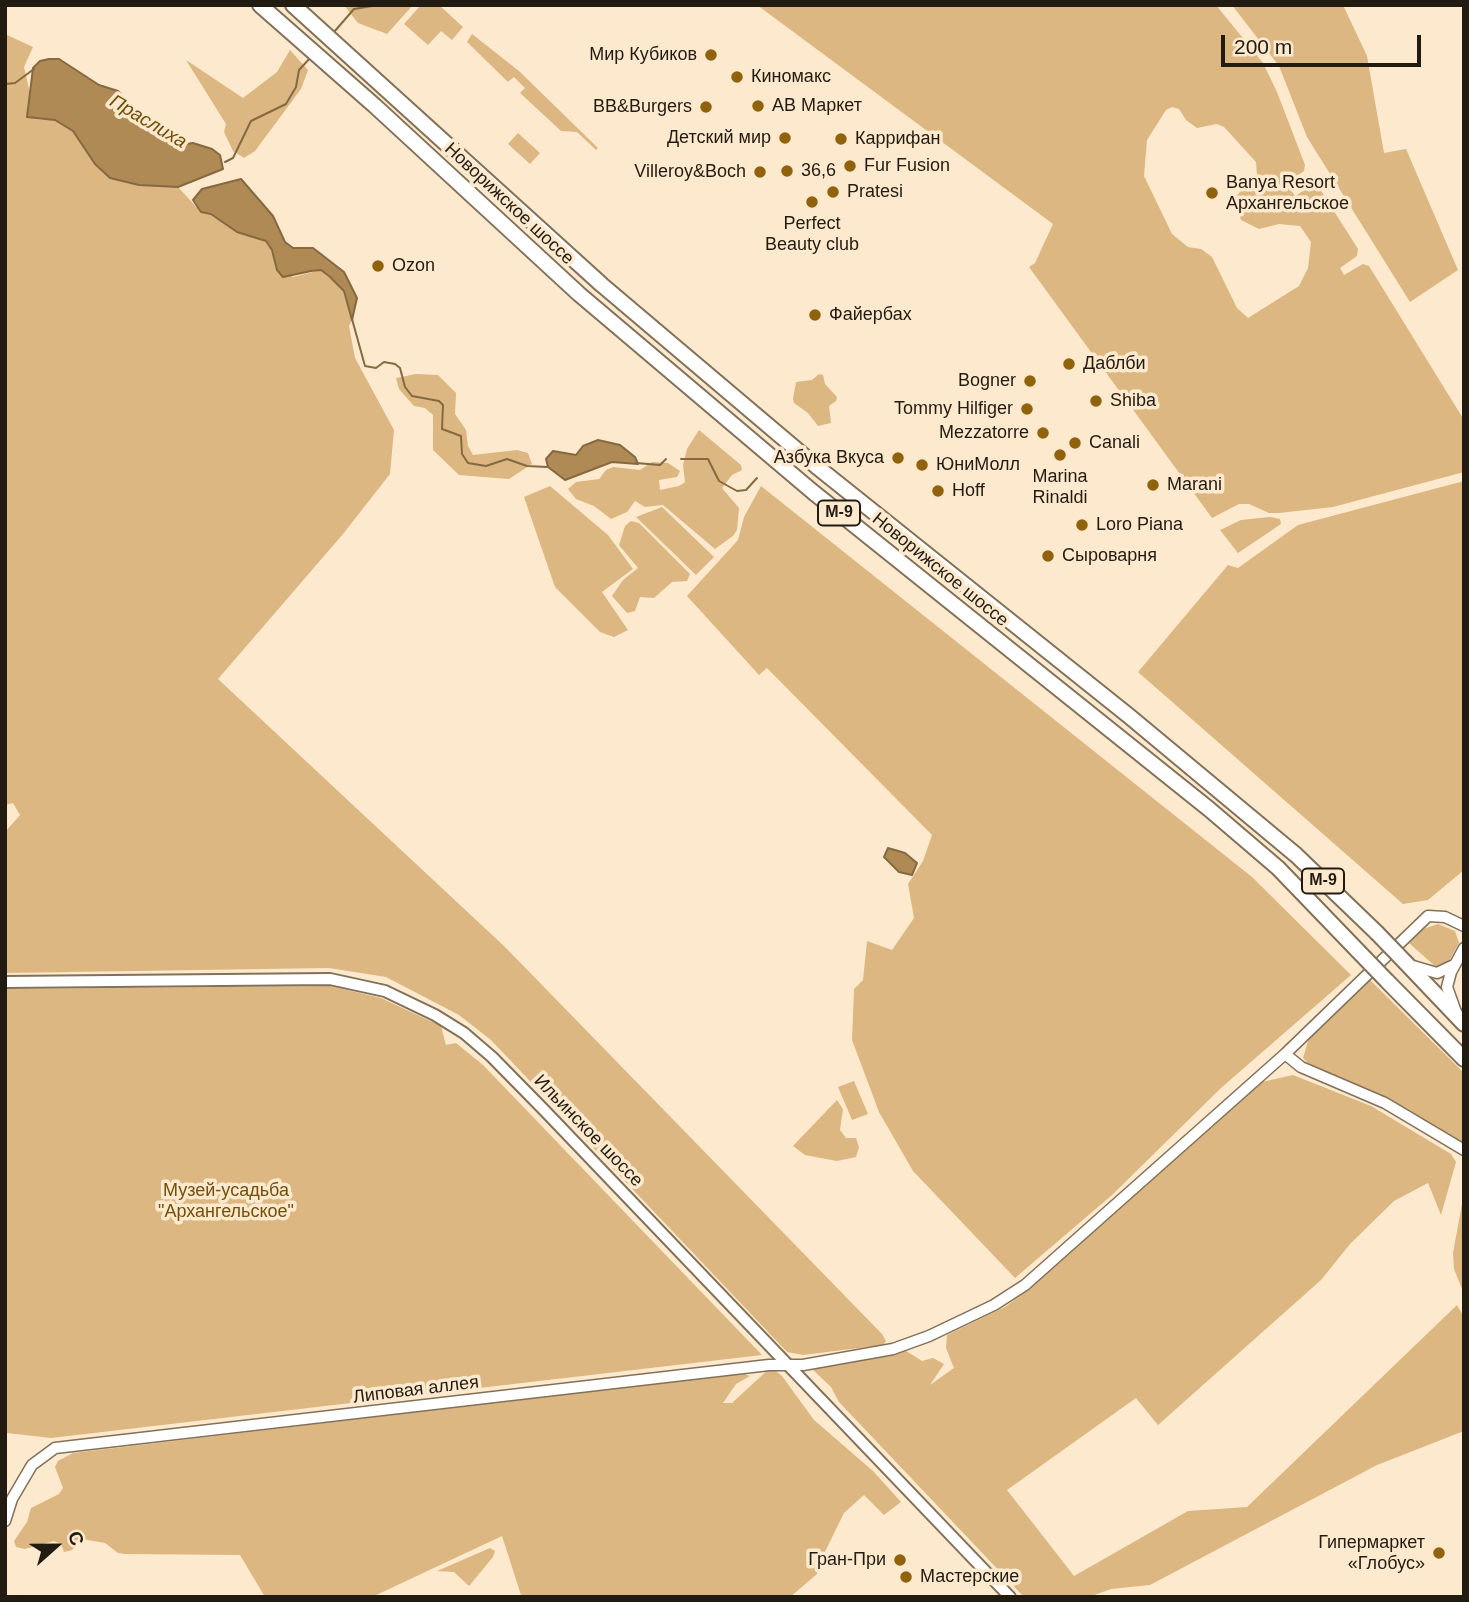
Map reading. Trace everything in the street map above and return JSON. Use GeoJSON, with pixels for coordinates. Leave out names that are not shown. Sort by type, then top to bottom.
{"type":"FeatureCollection","features":[{"type":"Feature","properties":{"kind":"highway","name":"Новорижское шоссе"},"geometry":{"type":"LineString","coordinates":[[260,5],[589,303],[813,492],[1209,809],[1278,869],[1464,1059]]}},
{"type":"Feature","properties":{"kind":"highway","name":"Новорижское шоссе"},"geometry":{"type":"LineString","coordinates":[[293,5],[602,285],[816,466],[1129,716],[1296,855],[1377,933],[1463,1023]]}},
{"type":"Feature","properties":{"kind":"main road","name":"Ильинское шоссе"},"geometry":{"type":"LineString","coordinates":[[5,982],[330,979],[366,986],[410,1002],[464,1032],[1010,1597]]}},
{"type":"Feature","properties":{"kind":"street","name":"Липовая аллея"},"geometry":{"type":"LineString","coordinates":[[5,1521],[18,1488],[33,1465],[48,1451],[686,1374],[769,1365],[789,1366],[893,1349],[942,1331],[1006,1298],[1056,1257],[1285,1054],[1428,916],[1445,917],[1464,926]]}},
{"type":"Feature","properties":{"kind":"street","name":"М-9"},"geometry":{"type":"LineString","coordinates":[[1463,1023],[1447,987],[1454,965],[1464,948]]}},
{"type":"Feature","properties":{"kind":"street","name":"М-9"},"geometry":{"type":"LineString","coordinates":[[1405,962],[1430,973],[1442,972],[1454,965]]}},
{"type":"Feature","properties":{"kind":"street"},"geometry":{"type":"LineString","coordinates":[[1285,1054],[1301,1067],[1385,1103],[1464,1150]]}},
{"type":"Feature","properties":{"kind":"green space"},"geometry":{"type":"Polygon","coordinates":[[[344,5],[413,5],[387,34],[358,23],[344,5]]]}},
{"type":"Feature","properties":{"kind":"green space"},"geometry":{"type":"Polygon","coordinates":[[[421,5],[439,5],[463,27],[452,40],[441,31],[428,45],[404,24],[421,5]]]}},
{"type":"Feature","properties":{"kind":"green space"},"geometry":{"type":"Polygon","coordinates":[[[757,5],[1216,5],[1263,63],[1277,92],[1305,165],[1304,171],[1286,183],[1295,196],[1313,185],[1318,186],[1358,249],[1357,256],[1340,268],[1344,275],[1363,264],[1369,266],[1464,420],[1464,472],[1333,507],[1269,513],[1249,504],[1239,504],[1212,518],[1029,267],[1035,263],[1053,224],[757,5]],[[1172,107],[1166,110],[1147,140],[1144,176],[1172,234],[1188,247],[1201,249],[1212,257],[1237,308],[1248,318],[1299,286],[1308,268],[1311,242],[1300,226],[1279,224],[1259,229],[1241,220],[1235,201],[1238,194],[1257,175],[1256,162],[1224,127],[1217,124],[1197,128],[1186,120],[1179,109],[1172,107]]]}},
{"type":"Feature","properties":{"kind":"green space"},"geometry":{"type":"Polygon","coordinates":[[[1232,5],[1343,5],[1367,56],[1384,153],[1406,149],[1458,270],[1410,302],[1307,137],[1279,66],[1232,5]]]}},
{"type":"Feature","properties":{"kind":"green space"},"geometry":{"type":"Polygon","coordinates":[[[5,34],[33,47],[24,67],[36,119],[55,120],[73,131],[95,164],[110,178],[139,185],[178,187],[201,212],[211,214],[237,232],[266,241],[272,250],[277,270],[293,277],[321,270],[344,290],[349,300],[352,320],[349,326],[355,358],[394,430],[390,474],[343,534],[218,679],[505,947],[882,1334],[886,1341],[883,1345],[803,1355],[787,1352],[491,1040],[459,1015],[386,977],[329,968],[5,973],[5,832],[20,815],[13,803],[5,805],[5,34]]]}},
{"type":"Feature","properties":{"kind":"green space"},"geometry":{"type":"Polygon","coordinates":[[[472,34],[519,71],[598,148],[596,150],[577,132],[561,131],[520,93],[525,88],[514,77],[508,82],[467,42],[472,34]]]}},
{"type":"Feature","properties":{"kind":"green space"},"geometry":{"type":"Polygon","coordinates":[[[290,50],[308,70],[301,89],[255,151],[244,158],[233,151],[224,132],[226,124],[186,60],[243,98],[277,72],[290,50]]]}},
{"type":"Feature","properties":{"kind":"green space"},"geometry":{"type":"Polygon","coordinates":[[[518,133],[540,153],[530,164],[508,144],[518,133]]]}},
{"type":"Feature","properties":{"kind":"green space"},"geometry":{"type":"Polygon","coordinates":[[[416,374],[438,375],[456,393],[455,414],[466,430],[468,446],[473,455],[517,450],[528,453],[532,464],[509,479],[459,475],[433,450],[433,415],[425,408],[414,406],[399,389],[396,378],[416,374]]]}},
{"type":"Feature","properties":{"kind":"green space"},"geometry":{"type":"Polygon","coordinates":[[[819,374],[823,375],[825,384],[837,397],[829,406],[831,423],[818,426],[793,399],[796,382],[812,380],[819,374]]]}},
{"type":"Feature","properties":{"kind":"green space"},"geometry":{"type":"Polygon","coordinates":[[[699,430],[741,465],[742,470],[732,475],[722,488],[739,508],[737,530],[715,549],[663,505],[645,507],[635,501],[627,512],[611,519],[594,506],[576,499],[568,489],[576,482],[599,479],[606,470],[613,467],[640,470],[652,462],[668,463],[680,471],[677,477],[659,480],[660,490],[679,486],[685,482],[683,465],[687,449],[699,430]]]}},
{"type":"Feature","properties":{"kind":"green space"},"geometry":{"type":"Polygon","coordinates":[[[1464,481],[1464,870],[1428,900],[1403,904],[1138,672],[1228,565],[1238,568],[1298,525],[1464,481]]]}},
{"type":"Feature","properties":{"kind":"green space"},"geometry":{"type":"Polygon","coordinates":[[[550,486],[608,535],[633,569],[602,592],[628,630],[614,637],[600,632],[555,587],[524,497],[550,486]]]}},
{"type":"Feature","properties":{"kind":"green space"},"geometry":{"type":"Polygon","coordinates":[[[761,486],[1252,877],[1351,975],[1221,1088],[1112,1195],[1015,1278],[913,1171],[879,1112],[852,1040],[854,989],[863,980],[867,941],[892,950],[914,918],[908,884],[923,861],[932,835],[767,668],[759,675],[687,596],[738,540],[744,517],[761,486]]]}},
{"type":"Feature","properties":{"kind":"green space"},"geometry":{"type":"Polygon","coordinates":[[[662,507],[714,557],[696,575],[636,517],[662,507]]]}},
{"type":"Feature","properties":{"kind":"green space"},"geometry":{"type":"Polygon","coordinates":[[[1270,517],[1280,519],[1281,524],[1238,553],[1220,530],[1241,520],[1270,517]]]}},
{"type":"Feature","properties":{"kind":"green space"},"geometry":{"type":"Polygon","coordinates":[[[631,521],[639,523],[690,574],[687,581],[672,582],[654,598],[640,597],[635,611],[627,613],[612,596],[623,580],[638,568],[619,545],[625,526],[631,521]]]}},
{"type":"Feature","properties":{"kind":"green space"},"geometry":{"type":"Polygon","coordinates":[[[1438,924],[1455,931],[1459,943],[1448,963],[1436,967],[1409,943],[1423,929],[1438,924]]]}},
{"type":"Feature","properties":{"kind":"green space"},"geometry":{"type":"Polygon","coordinates":[[[1369,979],[1464,1073],[1464,1144],[1378,1094],[1312,1067],[1303,1058],[1309,1038],[1369,979]]]}},
{"type":"Feature","properties":{"kind":"green space","name":"Музей-усадьба \"Архангельское\""},"geometry":{"type":"Polygon","coordinates":[[[330,986],[381,998],[441,1026],[446,1045],[456,1043],[483,1065],[762,1355],[51,1438],[7,1433],[5,1442],[5,989],[330,986]]]}},
{"type":"Feature","properties":{"kind":"green space"},"geometry":{"type":"Polygon","coordinates":[[[1293,1075],[1371,1106],[1451,1154],[1456,1162],[1441,1215],[1428,1183],[1394,1201],[1350,1244],[1321,1280],[1158,1425],[1136,1398],[1007,1490],[1074,1576],[1188,1511],[1247,1507],[1457,1305],[1464,1317],[1464,1431],[1377,1465],[1150,1585],[1111,1589],[1089,1597],[1024,1597],[839,1402],[831,1387],[812,1369],[903,1349],[922,1361],[933,1358],[944,1364],[930,1385],[954,1368],[946,1348],[947,1335],[1005,1307],[1024,1293],[1262,1082],[1293,1075]]]}},
{"type":"Feature","properties":{"kind":"green space"},"geometry":{"type":"Polygon","coordinates":[[[854,1081],[868,1114],[852,1120],[838,1087],[854,1081]]]}},
{"type":"Feature","properties":{"kind":"green space"},"geometry":{"type":"Polygon","coordinates":[[[837,1100],[843,1109],[840,1130],[846,1138],[856,1138],[859,1147],[856,1157],[837,1161],[805,1155],[793,1146],[837,1100]]]}},
{"type":"Feature","properties":{"kind":"green space"},"geometry":{"type":"Polygon","coordinates":[[[1462,1204],[1464,1294],[1454,1269],[1453,1253],[1462,1204]]]}},
{"type":"Feature","properties":{"kind":"green space"},"geometry":{"type":"Polygon","coordinates":[[[771,1367],[782,1376],[814,1420],[873,1471],[901,1502],[884,1515],[864,1495],[844,1513],[817,1568],[817,1574],[790,1597],[518,1597],[521,1595],[502,1536],[372,1597],[265,1597],[240,1555],[125,1554],[118,1553],[105,1543],[82,1539],[72,1550],[64,1552],[61,1544],[54,1541],[25,1549],[16,1547],[14,1541],[27,1522],[31,1508],[59,1494],[63,1488],[55,1467],[58,1461],[73,1453],[742,1373],[750,1376],[736,1384],[723,1403],[732,1403],[771,1367]]]}},
{"type":"Feature","properties":{"kind":"green space"},"geometry":{"type":"Polygon","coordinates":[[[490,1548],[495,1551],[493,1557],[469,1586],[454,1572],[437,1571],[490,1548]]]}},
{"type":"Feature","properties":{"kind":"water"},"geometry":{"type":"Polygon","coordinates":[[[59,59],[99,85],[118,91],[173,146],[193,143],[212,149],[220,155],[223,169],[178,187],[139,185],[110,178],[95,164],[73,131],[55,120],[27,117],[33,68],[40,61],[59,59]]]}},
{"type":"Feature","properties":{"kind":"water"},"geometry":{"type":"Polygon","coordinates":[[[241,179],[273,216],[285,242],[293,248],[313,248],[344,272],[357,298],[352,320],[344,291],[329,276],[321,270],[283,277],[277,270],[272,250],[266,241],[237,232],[211,214],[201,212],[193,200],[202,189],[241,179]]]}},
{"type":"Feature","properties":{"kind":"water"},"geometry":{"type":"Polygon","coordinates":[[[598,440],[620,445],[635,457],[638,464],[612,462],[565,480],[548,467],[546,459],[553,451],[576,455],[583,446],[598,440]]]}},
{"type":"Feature","properties":{"kind":"water"},"geometry":{"type":"Polygon","coordinates":[[[888,848],[905,853],[917,863],[912,875],[899,872],[884,857],[888,848]]]}},
{"type":"Feature","properties":{"kind":"waterway","name":"Праслиха"},"geometry":{"type":"LineString","coordinates":[[334,32],[354,9],[378,5]]}},
{"type":"Feature","properties":{"kind":"waterway","name":"Праслиха"},"geometry":{"type":"LineString","coordinates":[[225,162],[233,158],[251,121],[286,104],[296,87],[299,70],[311,57]]}},
{"type":"Feature","properties":{"kind":"waterway","name":"Праслиха"},"geometry":{"type":"LineString","coordinates":[[5,84],[15,83],[34,69]]}},
{"type":"Feature","properties":{"kind":"waterway"},"geometry":{"type":"LineString","coordinates":[[352,319],[365,366],[376,368],[384,362],[395,364],[400,368],[405,387],[412,396],[439,401],[443,405],[442,429],[461,436],[462,454],[468,463],[486,466],[507,459],[527,466],[547,467]]}},
{"type":"Feature","properties":{"kind":"waterway"},"geometry":{"type":"LineString","coordinates":[[636,463],[660,465],[666,459]]}},
{"type":"Feature","properties":{"kind":"waterway"},"geometry":{"type":"LineString","coordinates":[[681,459],[708,459],[719,481],[737,491],[746,490],[757,478]]}},
{"type":"Feature","properties":{"kind":"place","name":"Мир Кубиков"},"geometry":{"type":"Point","coordinates":[711,55]}},
{"type":"Feature","properties":{"kind":"place","name":"Киномакс"},"geometry":{"type":"Point","coordinates":[737,77]}},
{"type":"Feature","properties":{"kind":"place","name":"АВ Маркет"},"geometry":{"type":"Point","coordinates":[758,106]}},
{"type":"Feature","properties":{"kind":"place","name":"BB&Burgers"},"geometry":{"type":"Point","coordinates":[706,107]}},
{"type":"Feature","properties":{"kind":"place","name":"Детский мир"},"geometry":{"type":"Point","coordinates":[785,138]}},
{"type":"Feature","properties":{"kind":"place","name":"Каррифан"},"geometry":{"type":"Point","coordinates":[841,139]}},
{"type":"Feature","properties":{"kind":"place","name":"Fur Fusion"},"geometry":{"type":"Point","coordinates":[850,166]}},
{"type":"Feature","properties":{"kind":"place","name":"36,6"},"geometry":{"type":"Point","coordinates":[787,171]}},
{"type":"Feature","properties":{"kind":"place","name":"Villeroy&Boch"},"geometry":{"type":"Point","coordinates":[760,172]}},
{"type":"Feature","properties":{"kind":"place","name":"Pratesi"},"geometry":{"type":"Point","coordinates":[833,192]}},
{"type":"Feature","properties":{"kind":"place","name":"Banya Resort Архангельское"},"geometry":{"type":"Point","coordinates":[1212,193]}},
{"type":"Feature","properties":{"kind":"place","name":"Perfect Beauty club"},"geometry":{"type":"Point","coordinates":[812,202]}},
{"type":"Feature","properties":{"kind":"place","name":"Ozon"},"geometry":{"type":"Point","coordinates":[378,266]}},
{"type":"Feature","properties":{"kind":"place","name":"Файербах"},"geometry":{"type":"Point","coordinates":[815,315]}},
{"type":"Feature","properties":{"kind":"place","name":"Даблби"},"geometry":{"type":"Point","coordinates":[1069,364]}},
{"type":"Feature","properties":{"kind":"place","name":"Bogner"},"geometry":{"type":"Point","coordinates":[1030,381]}},
{"type":"Feature","properties":{"kind":"place","name":"Shiba"},"geometry":{"type":"Point","coordinates":[1096,401]}},
{"type":"Feature","properties":{"kind":"place","name":"Tommy Hilfiger"},"geometry":{"type":"Point","coordinates":[1027,409]}},
{"type":"Feature","properties":{"kind":"place","name":"Mezzatorre"},"geometry":{"type":"Point","coordinates":[1043,433]}},
{"type":"Feature","properties":{"kind":"place","name":"Canali"},"geometry":{"type":"Point","coordinates":[1075,443]}},
{"type":"Feature","properties":{"kind":"place","name":"Marina Rinaldi"},"geometry":{"type":"Point","coordinates":[1060,455]}},
{"type":"Feature","properties":{"kind":"place","name":"Азбука Вкуса"},"geometry":{"type":"Point","coordinates":[898,458]}},
{"type":"Feature","properties":{"kind":"place","name":"ЮниМолл"},"geometry":{"type":"Point","coordinates":[922,465]}},
{"type":"Feature","properties":{"kind":"place","name":"Marani"},"geometry":{"type":"Point","coordinates":[1153,485]}},
{"type":"Feature","properties":{"kind":"place","name":"Hoff"},"geometry":{"type":"Point","coordinates":[938,491]}},
{"type":"Feature","properties":{"kind":"place","name":"Loro Piana"},"geometry":{"type":"Point","coordinates":[1082,525]}},
{"type":"Feature","properties":{"kind":"place","name":"Сыроварня"},"geometry":{"type":"Point","coordinates":[1048,556]}},
{"type":"Feature","properties":{"kind":"place","name":"Гипермаркет «Глобус»"},"geometry":{"type":"Point","coordinates":[1439,1553]}},
{"type":"Feature","properties":{"kind":"place","name":"Гран-При"},"geometry":{"type":"Point","coordinates":[900,1560]}},
{"type":"Feature","properties":{"kind":"place","name":"Мастерские"},"geometry":{"type":"Point","coordinates":[906,1577]}}]}
